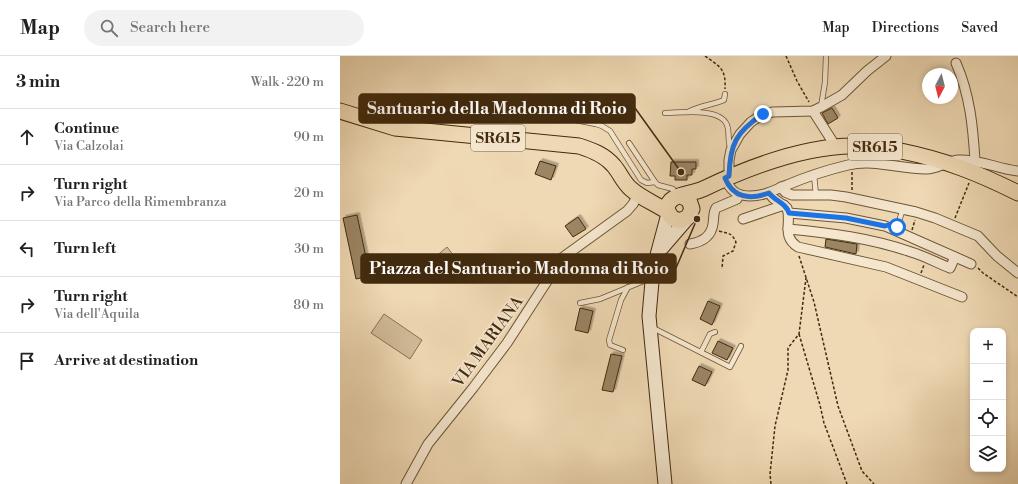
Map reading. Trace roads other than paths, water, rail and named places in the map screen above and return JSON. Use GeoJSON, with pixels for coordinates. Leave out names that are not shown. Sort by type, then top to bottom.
{"type":"FeatureCollection","features":[{"type":"Feature","properties":{"kind":"main road","name":"SR615"},"geometry":{"type":"LineString","coordinates":[[340,111],[395,128],[579,146],[591,150],[608,160],[614,166],[624,182],[641,196],[678,221],[690,215],[725,178]]}},
{"type":"Feature","properties":{"kind":"main road","name":"SR615"},"geometry":{"type":"LineString","coordinates":[[641,196],[660,200],[697,192],[725,178],[766,163],[810,151],[836,147],[858,146],[886,148],[917,154],[949,163],[974,166],[1018,193]]}},
{"type":"Feature","properties":{"kind":"main road"},"geometry":{"type":"LineString","coordinates":[[656,261],[664,246],[690,215],[692,205],[689,200],[678,196],[668,203],[668,213],[656,261],[652,277],[649,306],[649,326],[664,484]]}},
{"type":"Feature","properties":{"kind":"street"},"geometry":{"type":"LineString","coordinates":[[886,56],[867,71],[842,95],[817,109],[773,112],[763,114],[751,122],[740,134],[731,150],[725,178],[731,189],[739,194],[755,196],[769,193],[814,175],[851,164],[880,164],[928,169],[949,163]]}},
{"type":"Feature","properties":{"kind":"street"},"geometry":{"type":"LineString","coordinates":[[956,63],[964,81],[970,112],[974,166],[1018,171]]}},
{"type":"Feature","properties":{"kind":"street"},"geometry":{"type":"LineString","coordinates":[[817,109],[836,147]]}},
{"type":"Feature","properties":{"kind":"street"},"geometry":{"type":"LineString","coordinates":[[781,187],[785,192],[792,195],[852,198],[917,212],[953,225],[980,238],[997,256],[1018,273]]}},
{"type":"Feature","properties":{"kind":"street"},"geometry":{"type":"LineString","coordinates":[[769,193],[786,209],[790,239],[798,247],[886,267],[962,297]]}},
{"type":"Feature","properties":{"kind":"street"},"geometry":{"type":"LineString","coordinates":[[690,244],[702,241],[710,233],[713,226],[714,212],[716,208],[737,199],[739,194]]}},
{"type":"Feature","properties":{"kind":"street","name":"VIA MARIANA"},"geometry":{"type":"LineString","coordinates":[[406,484],[428,444],[507,343],[562,258],[627,211],[641,196]]}},
{"type":"Feature","properties":{"kind":"street"},"geometry":{"type":"LineString","coordinates":[[743,219],[786,209],[846,218],[885,226],[971,264]]}},
{"type":"Feature","properties":{"kind":"street"},"geometry":{"type":"LineString","coordinates":[[788,229],[856,237],[900,248],[950,268],[955,257]]}},
{"type":"Feature","properties":{"kind":"lane"},"geometry":{"type":"LineString","coordinates":[[817,109],[825,82],[826,56]]}},
{"type":"Feature","properties":{"kind":"lane"},"geometry":{"type":"LineString","coordinates":[[687,112],[695,108],[708,106],[724,100],[725,94]]}},
{"type":"Feature","properties":{"kind":"lane"},"geometry":{"type":"LineString","coordinates":[[432,113],[520,118],[554,116],[602,126],[610,131],[641,180],[647,183],[655,182]]}},
{"type":"Feature","properties":{"kind":"lane"},"geometry":{"type":"LineString","coordinates":[[665,113],[706,113],[722,118],[727,123],[729,145],[731,150]]}},
{"type":"Feature","properties":{"kind":"lane"},"geometry":{"type":"LineString","coordinates":[[629,143],[655,182],[658,185],[673,190],[678,196]]}},
{"type":"Feature","properties":{"kind":"lane"},"geometry":{"type":"LineString","coordinates":[[814,175],[816,195]]}},
{"type":"Feature","properties":{"kind":"lane"},"geometry":{"type":"LineString","coordinates":[[885,226],[888,225],[897,227],[903,209]]}},
{"type":"Feature","properties":{"kind":"lane"},"geometry":{"type":"LineString","coordinates":[[580,302],[600,299],[652,277]]}},
{"type":"Feature","properties":{"kind":"lane"},"geometry":{"type":"LineString","coordinates":[[623,350],[610,345],[609,340],[621,300],[628,287]]}},
{"type":"Feature","properties":{"kind":"lane"},"geometry":{"type":"LineString","coordinates":[[649,326],[730,367],[741,346]]}},
{"type":"Feature","properties":{"kind":"lane"},"geometry":{"type":"LineString","coordinates":[[701,352],[710,334],[715,332]]}},
{"type":"Feature","properties":{"kind":"place","name":"Santuario della Madonna di Roio"},"geometry":{"type":"Point","coordinates":[681,172]}},
{"type":"Feature","properties":{"kind":"place","name":"Piazza del Santuario Madonna di Roio"},"geometry":{"type":"Point","coordinates":[697,219]}}]}
